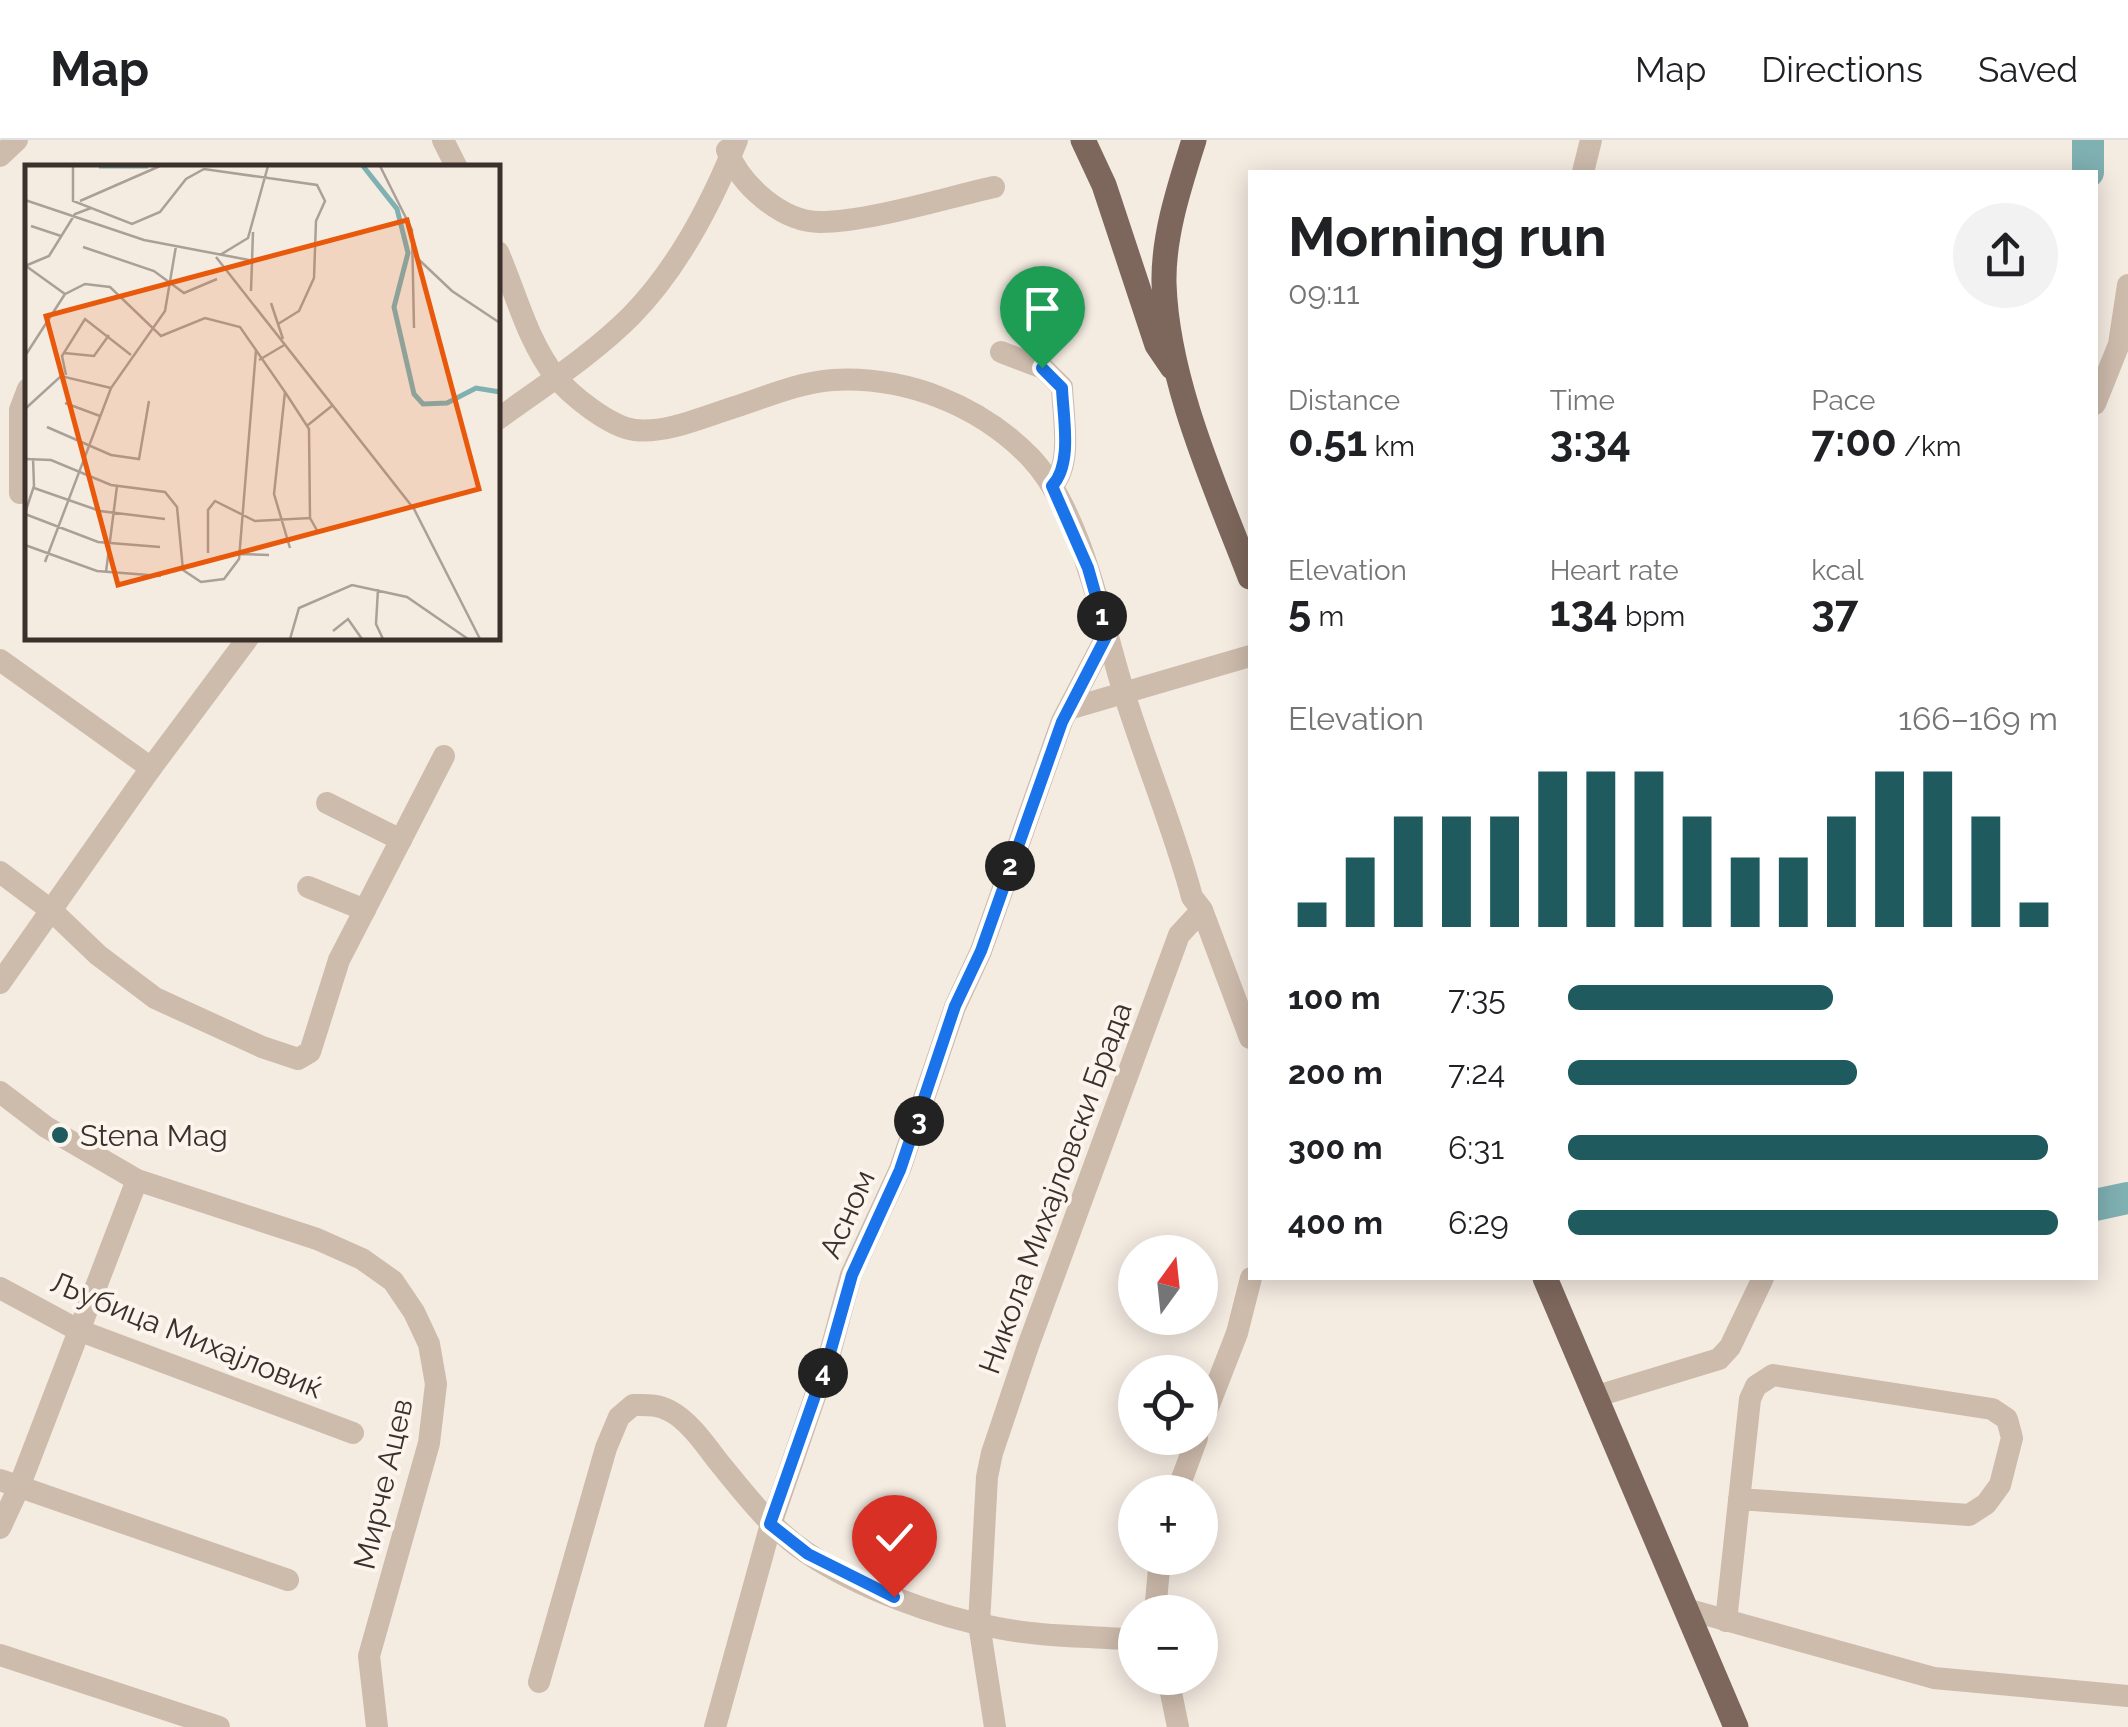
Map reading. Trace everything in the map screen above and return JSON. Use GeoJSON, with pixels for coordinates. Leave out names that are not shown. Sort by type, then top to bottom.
{"type":"FeatureCollection","features":[{"type":"Feature","properties":{"kind":"main road"},"geometry":{"type":"LineString","coordinates":[[1083,140],[1104,185],[1157,345],[1178,374]]}},
{"type":"Feature","properties":{"kind":"main road"},"geometry":{"type":"LineString","coordinates":[[1194,140],[1175,207],[1164,282],[1178,374],[1248,571]]}},
{"type":"Feature","properties":{"kind":"main road"},"geometry":{"type":"LineString","coordinates":[[1546,1280],[1736,1727]]}},
{"type":"Feature","properties":{"kind":"street"},"geometry":{"type":"LineString","coordinates":[[0,156],[17,140]]}},
{"type":"Feature","properties":{"kind":"street"},"geometry":{"type":"LineString","coordinates":[[443,140],[456,165]]}},
{"type":"Feature","properties":{"kind":"street"},"geometry":{"type":"LineString","coordinates":[[1584,170],[1591,140]]}},
{"type":"Feature","properties":{"kind":"street"},"geometry":{"type":"LineString","coordinates":[[730,146],[742,177],[758,192],[792,217],[818,222],[856,218],[994,187]]}},
{"type":"Feature","properties":{"kind":"street"},"geometry":{"type":"LineString","coordinates":[[500,418],[630,318],[660,282],[712,200],[730,146]]}},
{"type":"Feature","properties":{"kind":"street"},"geometry":{"type":"LineString","coordinates":[[500,257],[526,326],[555,377],[602,417],[635,430],[666,427],[830,380],[873,381],[942,398],[982,416],[1032,460],[1052,486],[1088,568],[1124,692],[1192,897],[1202,910],[1248,1033]]}},
{"type":"Feature","properties":{"kind":"street"},"geometry":{"type":"LineString","coordinates":[[2098,399],[2123,354],[2128,285]]}},
{"type":"Feature","properties":{"kind":"street"},"geometry":{"type":"LineString","coordinates":[[1001,352],[1042,368],[1062,388],[1064,457],[1062,476],[1052,486]]}},
{"type":"Feature","properties":{"kind":"street"},"geometry":{"type":"LineString","coordinates":[[12,494],[20,410],[25,397]]}},
{"type":"Feature","properties":{"kind":"street","name":"Асном"},"geometry":{"type":"LineString","coordinates":[[770,1524],[830,1353],[852,1275],[900,1170],[955,1006],[981,951],[1062,722],[1107,635]]}},
{"type":"Feature","properties":{"kind":"street"},"geometry":{"type":"LineString","coordinates":[[0,984],[151,768],[247,640]]}},
{"type":"Feature","properties":{"kind":"street"},"geometry":{"type":"LineString","coordinates":[[1072,708],[1248,657]]}},
{"type":"Feature","properties":{"kind":"street"},"geometry":{"type":"LineString","coordinates":[[0,660],[151,768]]}},
{"type":"Feature","properties":{"kind":"street"},"geometry":{"type":"LineString","coordinates":[[0,872],[52,911],[98,956],[155,998],[262,1047],[298,1059],[310,1052],[339,960],[444,756]]}},
{"type":"Feature","properties":{"kind":"street"},"geometry":{"type":"LineString","coordinates":[[327,803],[400,840]]}},
{"type":"Feature","properties":{"kind":"street"},"geometry":{"type":"LineString","coordinates":[[308,887],[365,910]]}},
{"type":"Feature","properties":{"kind":"street","name":"Никола Михајловски Брада"},"geometry":{"type":"LineString","coordinates":[[995,1727],[979,1624],[984,1516],[992,1452],[1179,935],[1202,910]]}},
{"type":"Feature","properties":{"kind":"street","name":"Мирче Ацев"},"geometry":{"type":"LineString","coordinates":[[0,1092],[46,1126],[137,1180],[317,1239],[362,1258],[393,1282],[414,1312],[428,1344],[436,1384],[429,1443],[368,1656],[377,1727]]}},
{"type":"Feature","properties":{"kind":"street"},"geometry":{"type":"LineString","coordinates":[[0,1528],[10,1484],[78,1330],[137,1180]]}},
{"type":"Feature","properties":{"kind":"street"},"geometry":{"type":"LineString","coordinates":[[1218,1382],[1237,1333],[1250,1280]]}},
{"type":"Feature","properties":{"kind":"street"},"geometry":{"type":"LineString","coordinates":[[1594,1396],[1720,1360],[1762,1280]]}},
{"type":"Feature","properties":{"kind":"street","name":"Љубица Михајловиќ"},"geometry":{"type":"LineString","coordinates":[[0,1288],[78,1330],[353,1433]]}},
{"type":"Feature","properties":{"kind":"street"},"geometry":{"type":"LineString","coordinates":[[1726,1620],[1739,1499],[1750,1399],[1756,1386],[1774,1376],[1992,1409],[2006,1419],[2012,1438],[2000,1485],[1986,1504],[1970,1516],[1739,1499]]}},
{"type":"Feature","properties":{"kind":"street"},"geometry":{"type":"LineString","coordinates":[[539,1682],[606,1448],[619,1417],[633,1405],[656,1406],[672,1412],[704,1444],[770,1524],[808,1554],[894,1597],[1000,1629],[1118,1639]]}},
{"type":"Feature","properties":{"kind":"street"},"geometry":{"type":"LineString","coordinates":[[10,1484],[288,1580]]}},
{"type":"Feature","properties":{"kind":"street"},"geometry":{"type":"LineString","coordinates":[[715,1727],[770,1524]]}},
{"type":"Feature","properties":{"kind":"street"},"geometry":{"type":"LineString","coordinates":[[1686,1609],[1934,1678],[2128,1696]]}},
{"type":"Feature","properties":{"kind":"street"},"geometry":{"type":"LineString","coordinates":[[0,1654],[219,1727]]}},
{"type":"Feature","properties":{"kind":"street"},"geometry":{"type":"LineString","coordinates":[[1171,1695],[1178,1727]]}},
{"type":"Feature","properties":{"kind":"waterway"},"geometry":{"type":"LineString","coordinates":[[2088,140],[2088,170]]}},
{"type":"Feature","properties":{"kind":"waterway"},"geometry":{"type":"LineString","coordinates":[[2098,1204],[2128,1198]]}},
{"type":"Feature","properties":{"kind":"place","name":"Stena Mag"},"geometry":{"type":"Point","coordinates":[60,1135]}},
{"type":"Feature","properties":{"kind":"route"},"geometry":{"type":"LineString","coordinates":[[894,1597],[808,1554],[770,1524],[830,1353],[852,1275],[900,1170],[955,1006],[981,951],[1062,722],[1107,635],[1088,568],[1052,486],[1062,476],[1064,457],[1062,388],[1042,368]]}}]}
